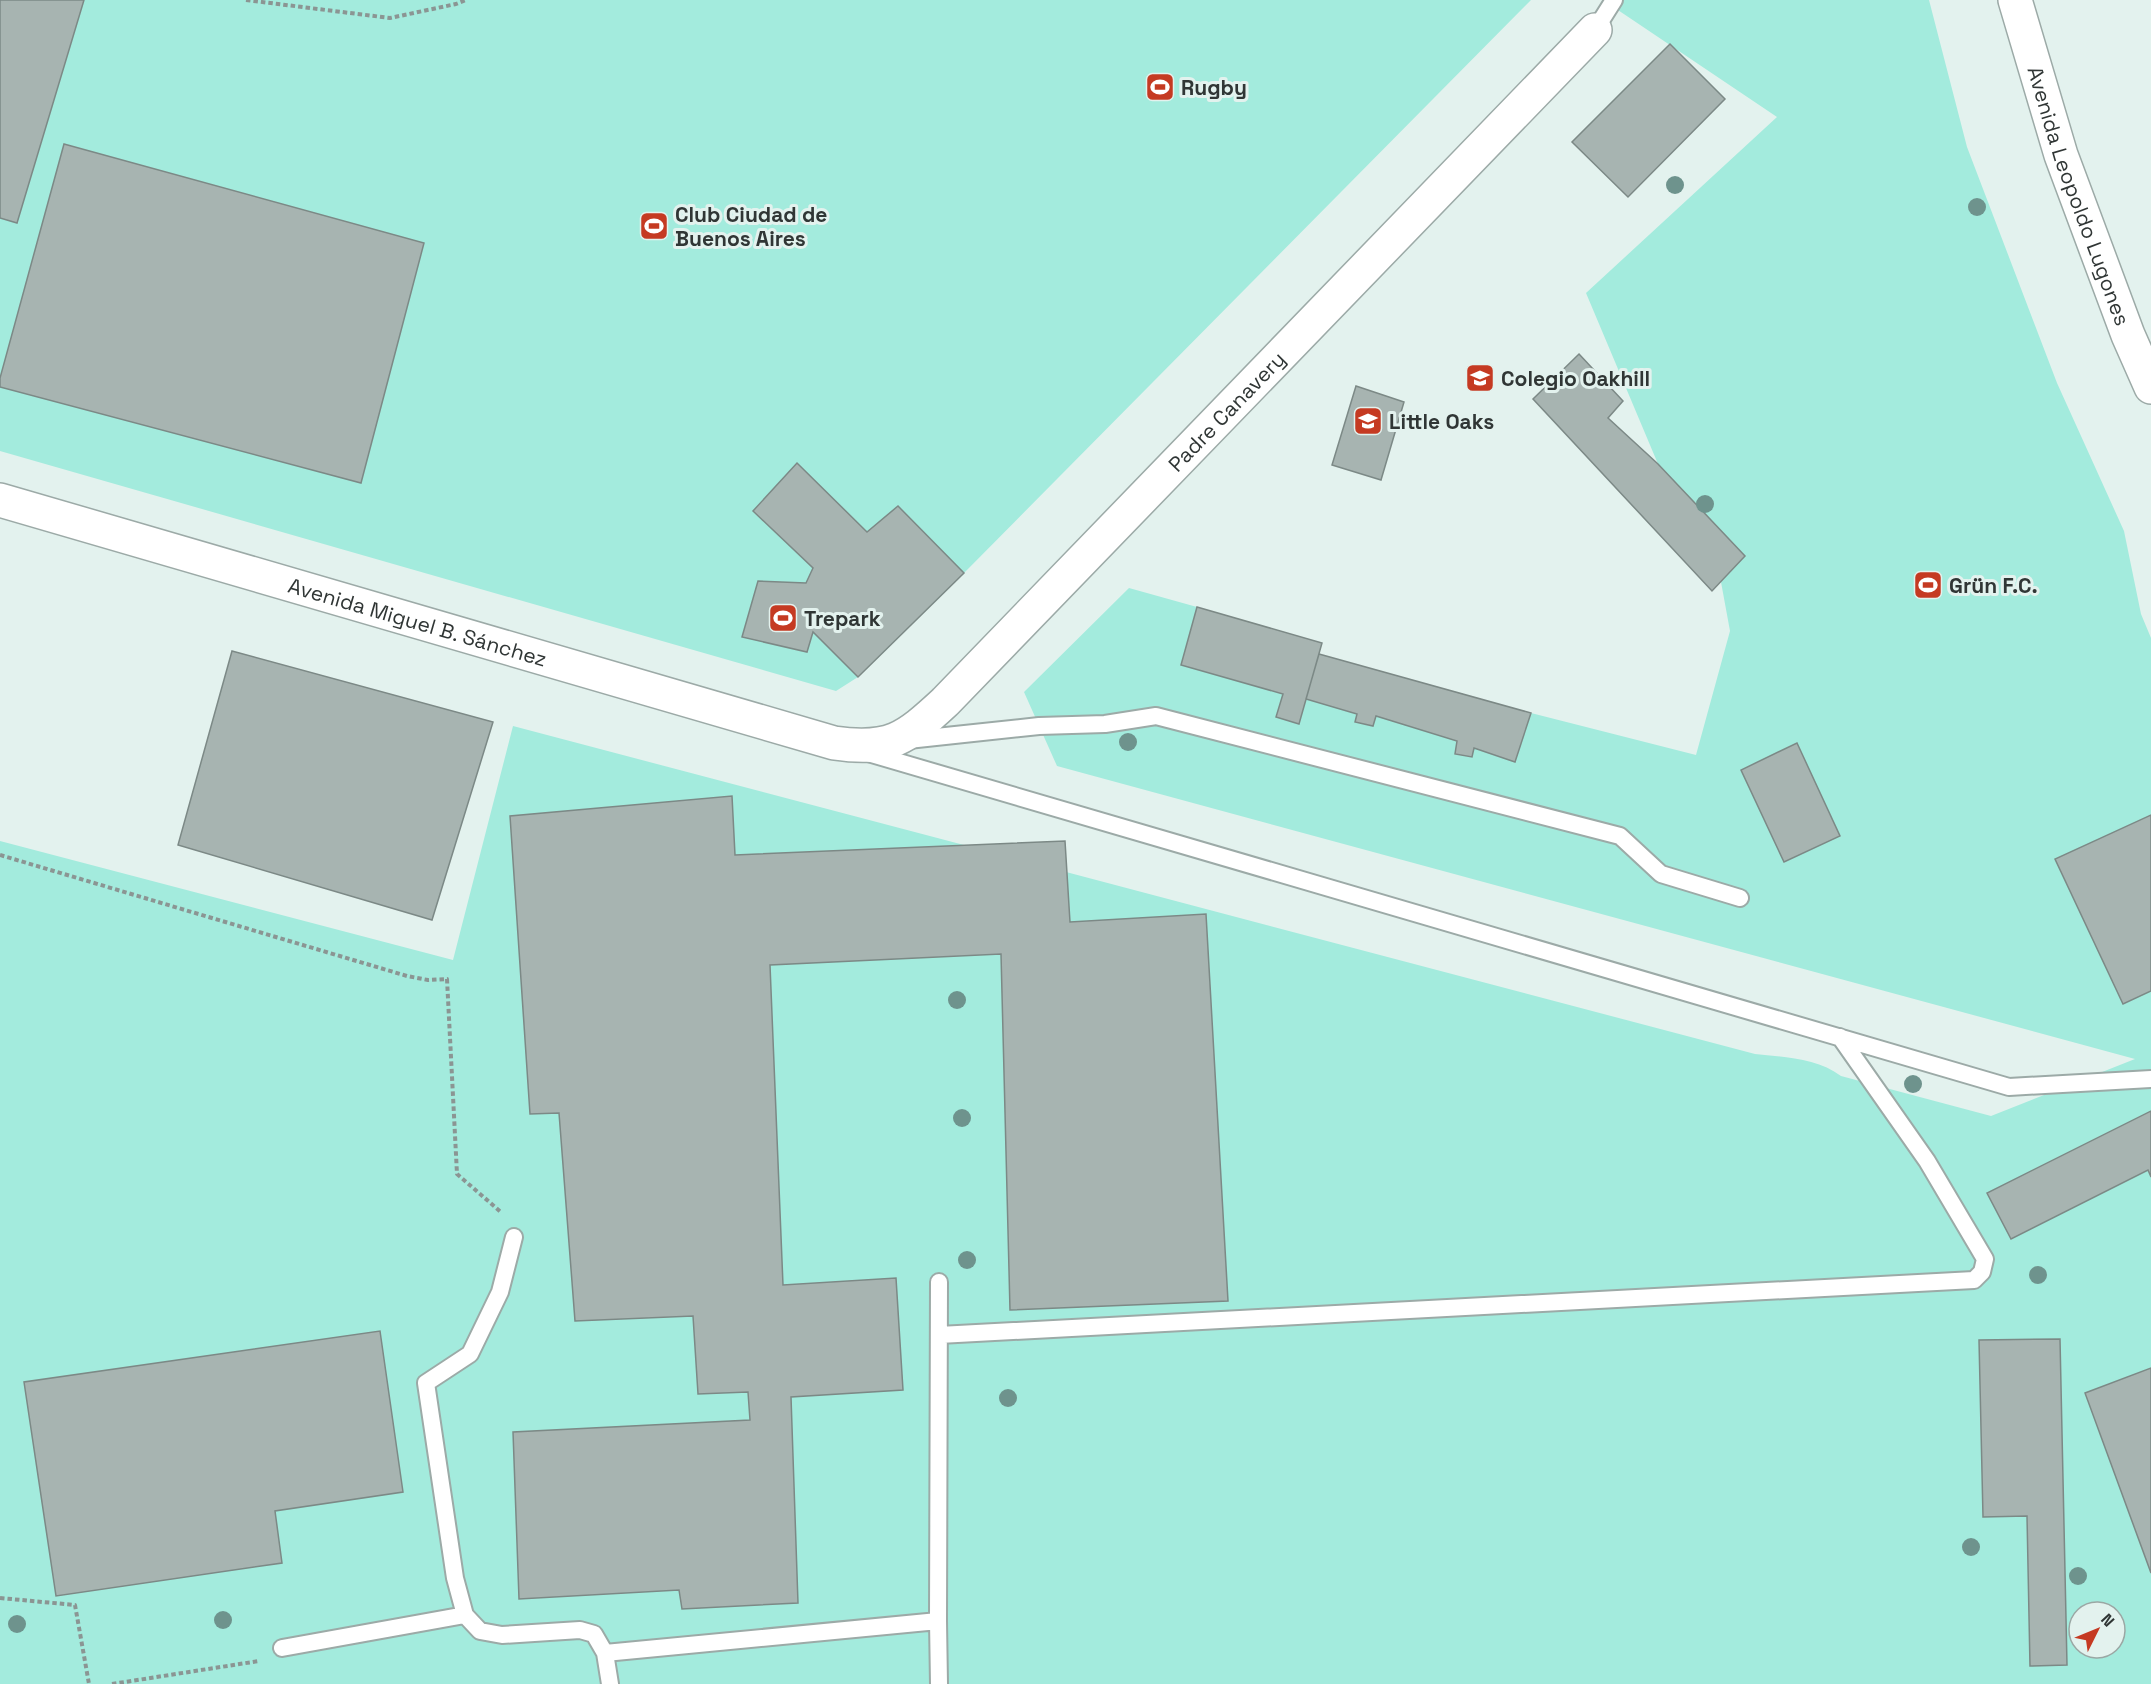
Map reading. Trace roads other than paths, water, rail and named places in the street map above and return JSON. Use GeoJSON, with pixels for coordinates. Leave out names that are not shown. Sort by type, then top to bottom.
{"type":"FeatureCollection","features":[{"type":"Feature","properties":{"kind":"main road","name":"Avenida Leopoldo Lugones"},"geometry":{"type":"LineString","coordinates":[[2015,0],[2061,155],[2128,335],[2151,387]]}},
{"type":"Feature","properties":{"kind":"main road","name":"Padre Canavery"},"geometry":{"type":"LineString","coordinates":[[834,743],[860,747],[895,741],[916,729],[945,702],[1595,30]]}},
{"type":"Feature","properties":{"kind":"main road","name":"Avenida Miguel B. Sánchez"},"geometry":{"type":"LineString","coordinates":[[0,500],[834,743]]}},
{"type":"Feature","properties":{"kind":"lane"},"geometry":{"type":"LineString","coordinates":[[1595,30],[1614,0]]}},
{"type":"Feature","properties":{"kind":"lane"},"geometry":{"type":"LineString","coordinates":[[895,741],[1039,726],[1105,724],[1156,716],[1620,836],[1661,874],[1740,898]]}},
{"type":"Feature","properties":{"kind":"lane"},"geometry":{"type":"LineString","coordinates":[[834,743],[2009,1088],[2151,1079]]}},
{"type":"Feature","properties":{"kind":"lane"},"geometry":{"type":"LineString","coordinates":[[939,1335],[1974,1280],[1982,1272],[1985,1259],[1927,1161],[1840,1037]]}},
{"type":"Feature","properties":{"kind":"lane"},"geometry":{"type":"LineString","coordinates":[[514,1237],[500,1292],[470,1354],[426,1383],[455,1578],[465,1615],[480,1631],[502,1635],[580,1630],[594,1634],[605,1653],[610,1684]]}},
{"type":"Feature","properties":{"kind":"lane"},"geometry":{"type":"LineString","coordinates":[[939,1282],[939,1684]]}},
{"type":"Feature","properties":{"kind":"lane"},"geometry":{"type":"LineString","coordinates":[[282,1648],[465,1615]]}},
{"type":"Feature","properties":{"kind":"lane"},"geometry":{"type":"LineString","coordinates":[[605,1653],[938,1621]]}},
{"type":"Feature","properties":{"kind":"place","name":"Rugby"},"geometry":{"type":"Point","coordinates":[1160,87]}},
{"type":"Feature","properties":{"kind":"place","name":"Club Ciudad de Buenos Aires"},"geometry":{"type":"Point","coordinates":[654,226]}},
{"type":"Feature","properties":{"kind":"place","name":"Colegio Oakhill"},"geometry":{"type":"Point","coordinates":[1480,378]}},
{"type":"Feature","properties":{"kind":"place","name":"Little Oaks"},"geometry":{"type":"Point","coordinates":[1368,421]}},
{"type":"Feature","properties":{"kind":"place","name":"Grün F.C."},"geometry":{"type":"Point","coordinates":[1928,585]}},
{"type":"Feature","properties":{"kind":"place","name":"Trepark"},"geometry":{"type":"Point","coordinates":[783,618]}}]}
